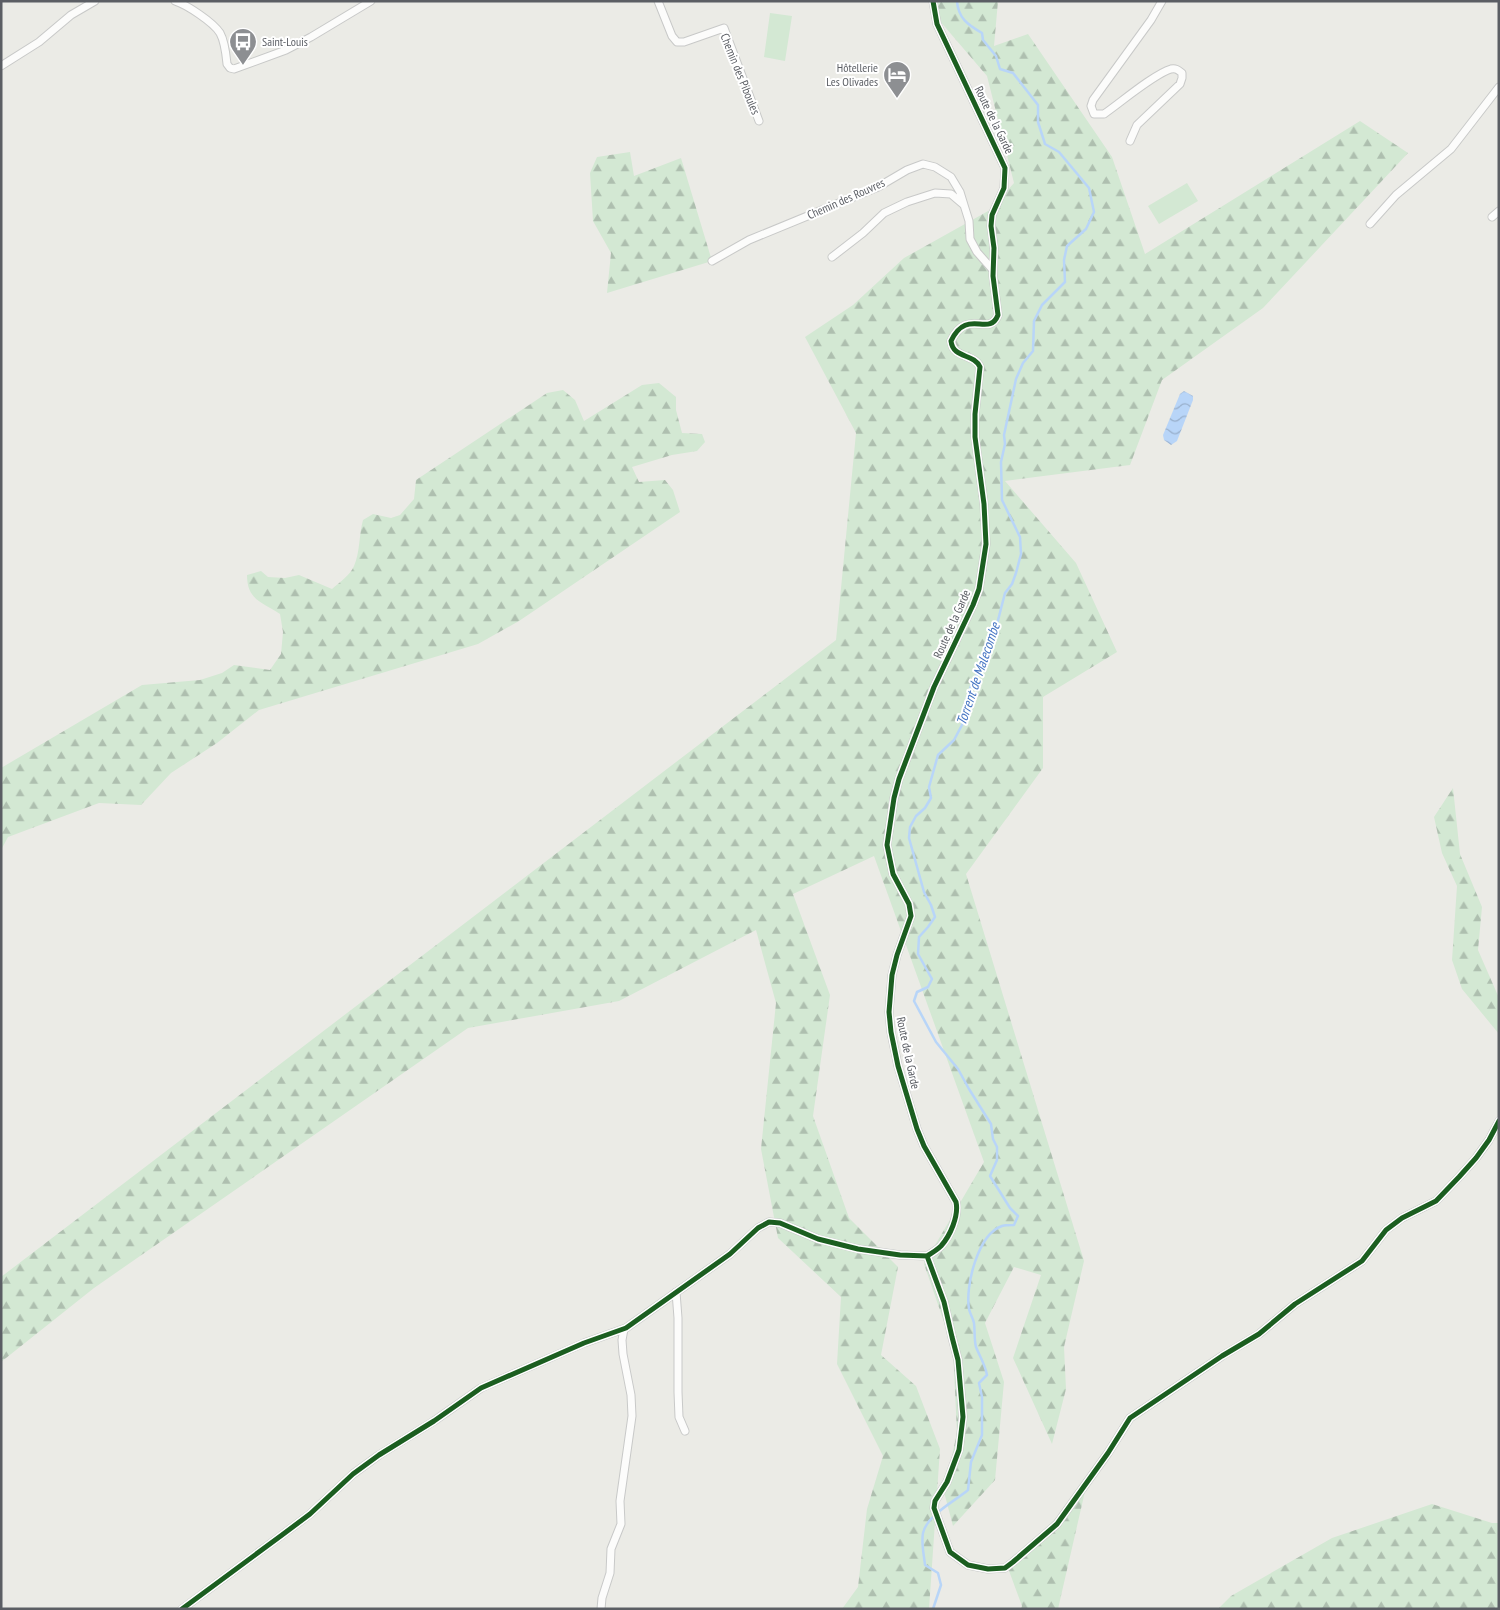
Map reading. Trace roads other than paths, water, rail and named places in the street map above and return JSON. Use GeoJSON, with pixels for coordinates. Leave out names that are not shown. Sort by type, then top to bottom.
{"type":"FeatureCollection","features":[{"type":"Feature","properties":{"kind":"street"},"geometry":{"type":"LineString","coordinates":[[1,66],[39,42],[71,15],[95,1]]}},
{"type":"Feature","properties":{"kind":"street"},"geometry":{"type":"LineString","coordinates":[[175,1],[185,4],[220,33],[227,64],[230,68],[234,69],[297,44],[371,1]]}},
{"type":"Feature","properties":{"kind":"street","name":"Chemin des Piboules"},"geometry":{"type":"LineString","coordinates":[[658,1],[672,36],[677,42],[684,42],[724,28],[759,121]]}},
{"type":"Feature","properties":{"kind":"street","name":"Route de la Garde"},"geometry":{"type":"LineString","coordinates":[[927,1256],[940,1248],[946,1240],[957,1210],[956,1202],[924,1146],[917,1129],[898,1066],[891,1032],[889,1012],[892,975],[911,916],[909,904],[892,874],[887,846],[894,798],[899,779],[934,687],[979,589],[986,544],[984,504],[975,436],[975,414],[980,367],[973,358],[954,351],[951,341],[956,332],[968,324],[974,323],[986,326],[996,321],[998,310],[992,269],[994,248],[991,236],[992,215],[1004,188],[1005,168],[937,24],[933,1]]}},
{"type":"Feature","properties":{"kind":"street"},"geometry":{"type":"LineString","coordinates":[[1130,141],[1137,125],[1180,84],[1182,73],[1178,69],[1172,69],[1159,75],[1104,114],[1094,114],[1091,106],[1093,100],[1151,20],[1162,1]]}},
{"type":"Feature","properties":{"kind":"street"},"geometry":{"type":"LineString","coordinates":[[1370,224],[1396,195],[1451,149],[1499,87]]}},
{"type":"Feature","properties":{"kind":"street","name":"Chemin des Rouvres"},"geometry":{"type":"LineString","coordinates":[[712,261],[749,240],[878,187],[907,170],[923,164],[935,167],[950,178],[960,192],[964,205]]}},
{"type":"Feature","properties":{"kind":"street"},"geometry":{"type":"LineString","coordinates":[[832,256],[863,233],[884,213],[907,202],[935,193],[943,193],[951,194],[964,205],[969,221],[970,239],[977,252],[992,269]]}},
{"type":"Feature","properties":{"kind":"street"},"geometry":{"type":"LineString","coordinates":[[1492,217],[1499,212]]}},
{"type":"Feature","properties":{"kind":"street"},"geometry":{"type":"LineString","coordinates":[[182,1609],[310,1514],[337,1488],[379,1455],[434,1421],[481,1388],[584,1343],[624,1329],[730,1254],[758,1228],[769,1222],[780,1223],[818,1240],[858,1249],[900,1255],[927,1256],[944,1302],[956,1352],[963,1416],[959,1450],[947,1482],[935,1501],[934,1508],[950,1552],[968,1565],[988,1569],[1005,1568],[1057,1524],[1108,1453],[1130,1418],[1259,1334],[1295,1304],[1362,1261],[1386,1230],[1402,1218],[1436,1201],[1460,1177],[1489,1140],[1499,1121]]}},
{"type":"Feature","properties":{"kind":"street"},"geometry":{"type":"LineString","coordinates":[[676,1292],[679,1409],[686,1431]]}},
{"type":"Feature","properties":{"kind":"street"},"geometry":{"type":"LineString","coordinates":[[602,1609],[602,1598],[610,1573],[611,1550],[621,1524],[620,1500],[632,1416],[631,1395],[623,1354],[622,1340],[624,1329]]}},
{"type":"Feature","properties":{"kind":"water"},"geometry":{"type":"Polygon","coordinates":[[[1184,391],[1193,396],[1193,400],[1177,441],[1171,445],[1164,440],[1163,435],[1180,394],[1184,391]]]}},
{"type":"Feature","properties":{"kind":"waterway","name":"Torrent de Malecombe"},"geometry":{"type":"LineString","coordinates":[[933,1609],[941,1585],[938,1573],[925,1565],[922,1545],[923,1533],[930,1520],[936,1514],[968,1490],[971,1462],[982,1435],[982,1397],[979,1383],[987,1375],[976,1347],[974,1323],[969,1309],[968,1299],[971,1275],[986,1239],[1002,1226],[1014,1225],[1018,1216],[1010,1208],[990,1176],[997,1160],[997,1147],[993,1139],[991,1124],[958,1069],[936,1042],[914,1001],[917,992],[928,987],[932,979],[918,954],[919,937],[935,917],[924,892],[909,838],[910,827],[916,816],[925,808],[931,798],[929,787],[938,755],[954,740],[962,725],[963,710],[972,683],[984,663],[987,648],[995,632],[1005,593],[1012,584],[1016,573],[1021,554],[1020,537],[1002,500],[1001,462],[1005,444],[1004,435],[1016,379],[1023,363],[1033,351],[1034,321],[1042,305],[1065,282],[1064,260],[1067,246],[1086,229],[1094,212],[1089,188],[1059,152],[1045,144],[1038,122],[1038,105],[1013,73],[1000,69],[996,56],[983,40],[982,33],[968,24],[959,12],[957,1]]}},
{"type":"Feature","properties":{"kind":"place","name":"Saint-Louis"},"geometry":{"type":"Point","coordinates":[243,66]}},
{"type":"Feature","properties":{"kind":"place","name":"Hôtellerie Les Olivades"},"geometry":{"type":"Point","coordinates":[897,99]}}]}
